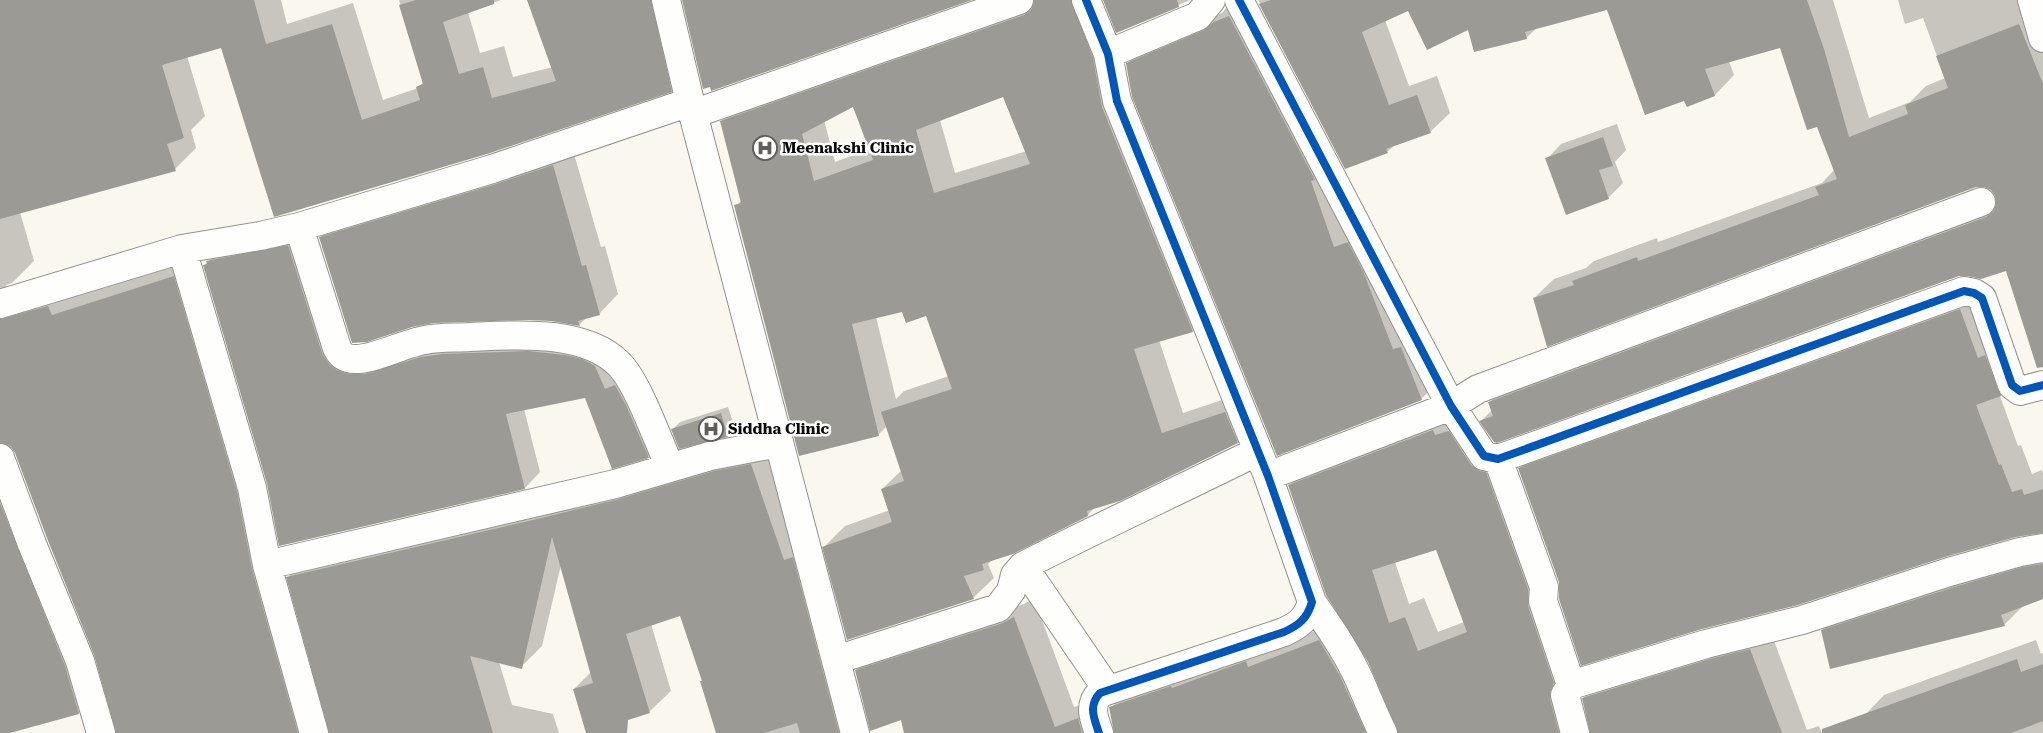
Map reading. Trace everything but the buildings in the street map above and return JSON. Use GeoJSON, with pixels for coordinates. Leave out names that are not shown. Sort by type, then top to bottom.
{"type":"FeatureCollection","features":[{"type":"Feature","properties":{"kind":"street"},"geometry":{"type":"LineString","coordinates":[[666,0],[691,108],[855,733]]}},
{"type":"Feature","properties":{"kind":"street"},"geometry":{"type":"LineString","coordinates":[[0,304],[182,249],[260,236],[299,227],[691,108],[1019,0]]}},
{"type":"Feature","properties":{"kind":"street"},"geometry":{"type":"LineString","coordinates":[[1086,0],[1108,54],[1117,101],[1263,463],[1312,602],[1332,630],[1359,678],[1383,733]]}},
{"type":"Feature","properties":{"kind":"street"},"geometry":{"type":"LineString","coordinates":[[1108,54],[1198,16],[1211,0]]}},
{"type":"Feature","properties":{"kind":"street"},"geometry":{"type":"LineString","coordinates":[[1239,0],[1451,406],[1481,454],[1489,458],[1498,459],[1964,291],[1974,292],[1982,298],[2012,385],[2020,391],[2043,385]]}},
{"type":"Feature","properties":{"kind":"street"},"geometry":{"type":"LineString","coordinates":[[2036,3],[2043,38]]}},
{"type":"Feature","properties":{"kind":"street"},"geometry":{"type":"LineString","coordinates":[[836,660],[998,608],[1011,591],[1015,575],[1024,566],[1112,521],[1263,463],[1451,406],[1478,389],[1981,202]]}},
{"type":"Feature","properties":{"kind":"street"},"geometry":{"type":"LineString","coordinates":[[299,227],[337,348],[345,358],[358,360],[425,340],[528,335],[555,338],[581,344],[608,354],[620,365],[632,383],[670,467]]}},
{"type":"Feature","properties":{"kind":"street"},"geometry":{"type":"LineString","coordinates":[[182,249],[252,488],[267,565],[314,733]]}},
{"type":"Feature","properties":{"kind":"street"},"geometry":{"type":"LineString","coordinates":[[267,565],[615,484],[670,467],[779,442]]}},
{"type":"Feature","properties":{"kind":"street"},"geometry":{"type":"LineString","coordinates":[[0,458],[32,544],[80,661],[101,733]]}},
{"type":"Feature","properties":{"kind":"street"},"geometry":{"type":"LineString","coordinates":[[1498,459],[1544,587],[1543,601],[1570,684],[1565,695],[1575,733]]}},
{"type":"Feature","properties":{"kind":"street"},"geometry":{"type":"LineString","coordinates":[[1570,684],[1706,644],[1802,620],[1949,572],[2020,552],[2043,548]]}},
{"type":"Feature","properties":{"kind":"street"},"geometry":{"type":"LineString","coordinates":[[1024,566],[1107,689]]}},
{"type":"Feature","properties":{"kind":"street"},"geometry":{"type":"LineString","coordinates":[[1099,733],[1092,712],[1093,704],[1100,693],[1107,689],[1284,632],[1297,626],[1305,619],[1312,602]]}},
{"type":"Feature","properties":{"kind":"cycle path"},"geometry":{"type":"LineString","coordinates":[[1086,0],[1108,54],[1117,101],[1268,476],[1312,602],[1308,613],[1302,621],[1284,632],[1100,693],[1093,707],[1099,733]]}},
{"type":"Feature","properties":{"kind":"cycle path"},"geometry":{"type":"LineString","coordinates":[[1239,0],[1451,406],[1484,456],[1498,459],[1964,291],[1974,293],[1982,298],[2012,385],[2020,391],[2043,385]]}},
{"type":"Feature","properties":{"kind":"place","name":"Meenakshi Clinic"},"geometry":{"type":"Point","coordinates":[765,148]}},
{"type":"Feature","properties":{"kind":"place","name":"Siddha Clinic"},"geometry":{"type":"Point","coordinates":[711,429]}}]}
